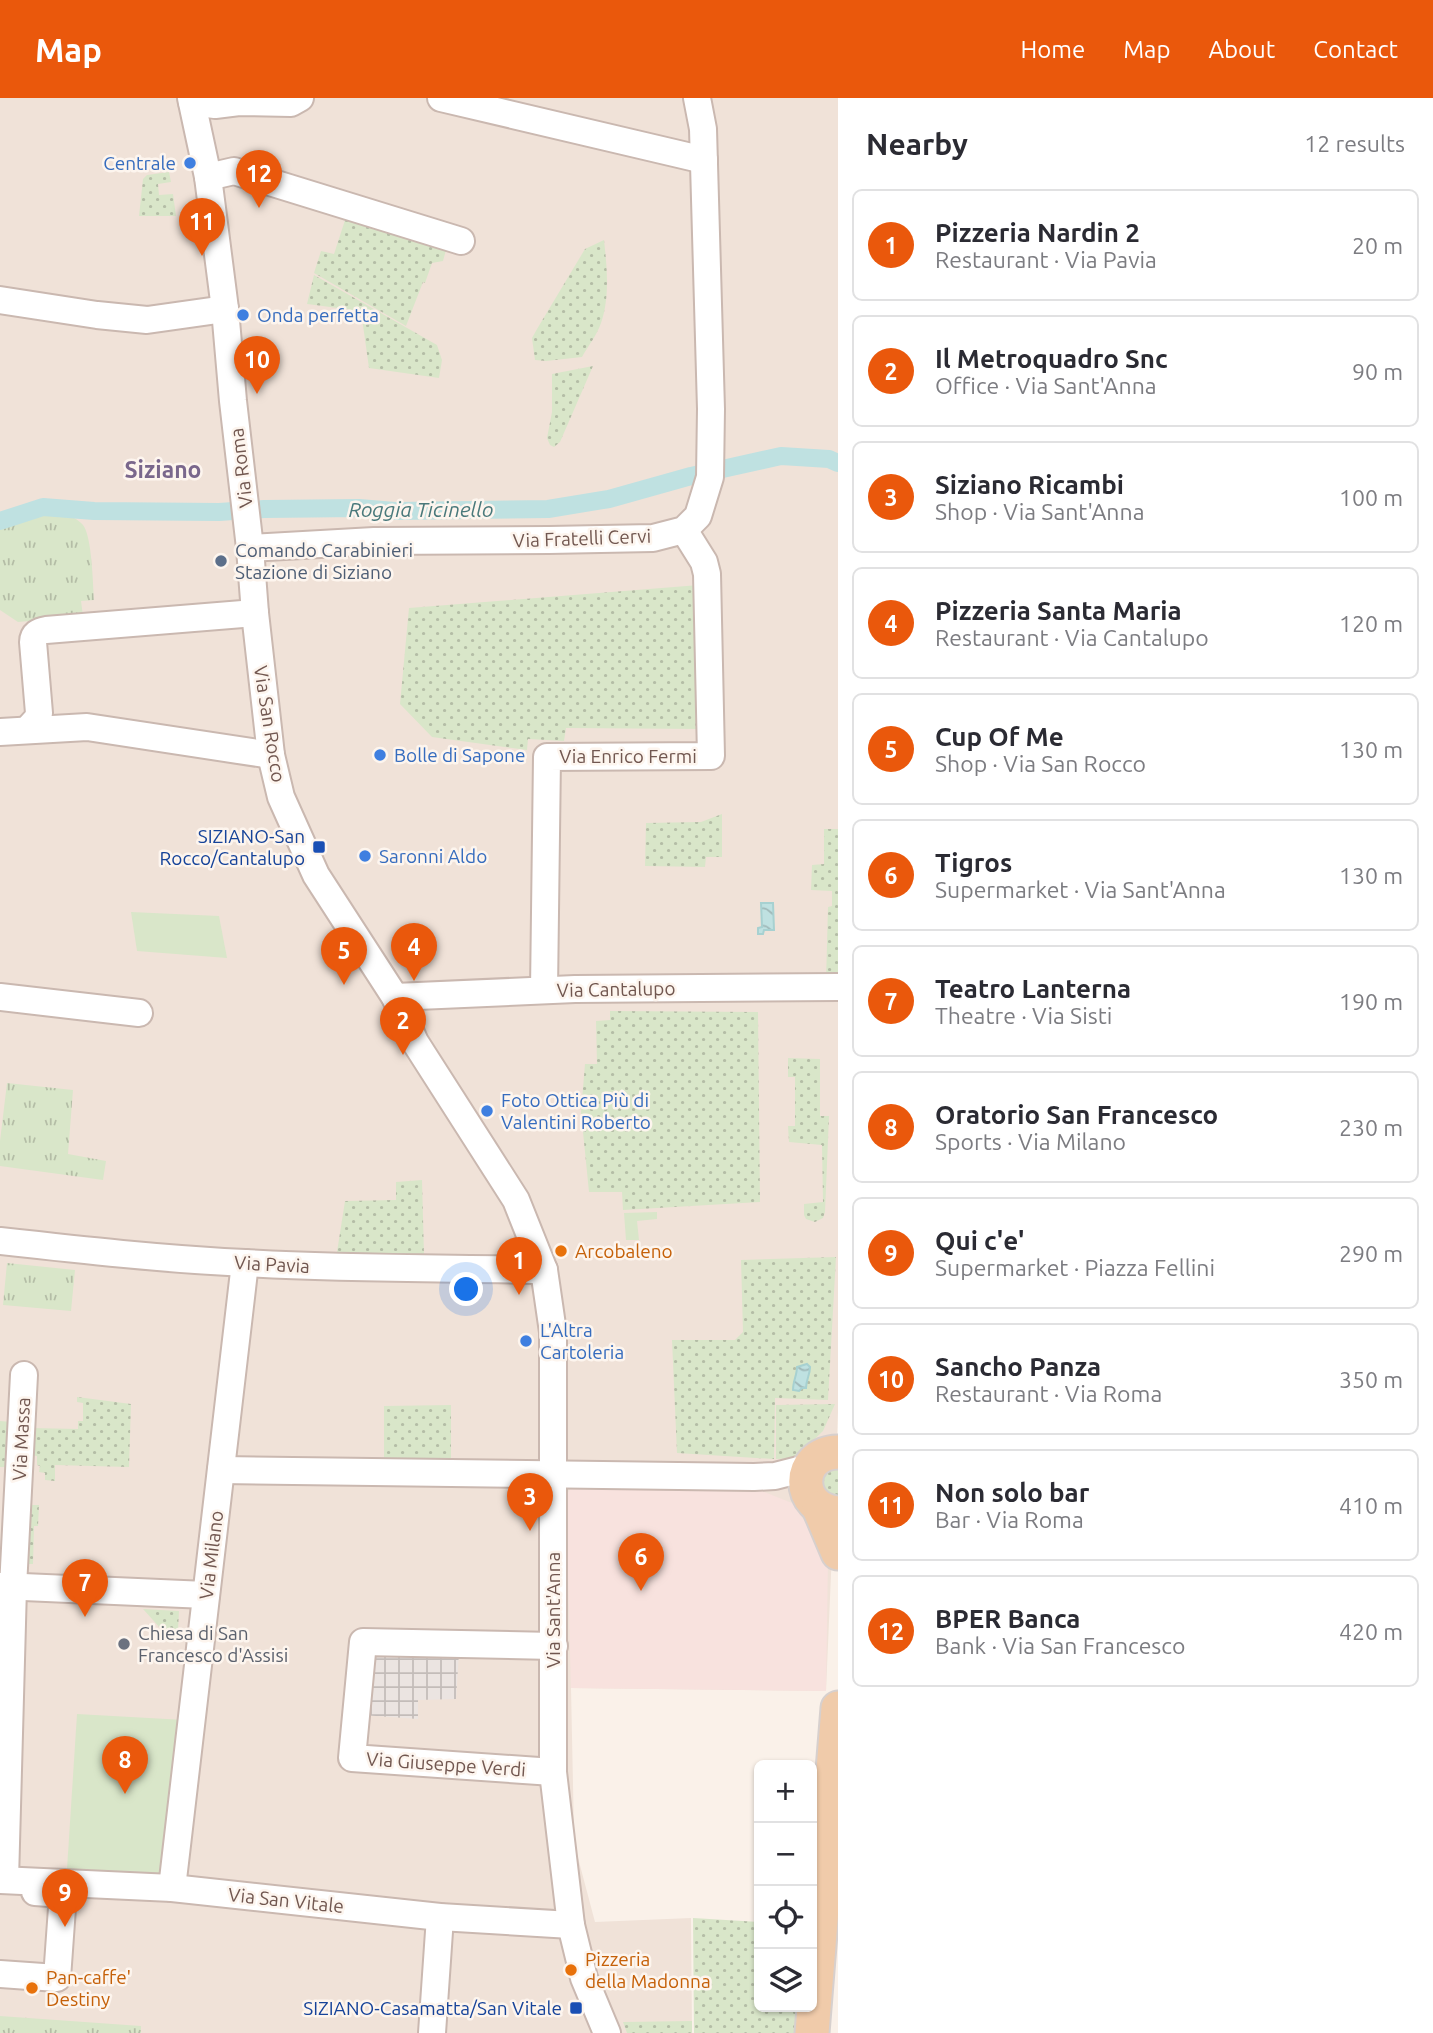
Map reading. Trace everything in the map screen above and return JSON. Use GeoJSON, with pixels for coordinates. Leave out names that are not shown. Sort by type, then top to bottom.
{"type":"FeatureCollection","features":[{"type":"Feature","properties":{"kind":"main road"},"geometry":{"type":"LineString","coordinates":[[826,1452],[805,1483],[822,1507],[838,1553]]}},
{"type":"Feature","properties":{"kind":"main road"},"geometry":{"type":"LineString","coordinates":[[812,2033],[838,1708]]}},
{"type":"Feature","properties":{"kind":"street"},"geometry":{"type":"LineString","coordinates":[[191,100],[215,105],[239,102],[291,103],[300,98]]}},
{"type":"Feature","properties":{"kind":"street"},"geometry":{"type":"LineString","coordinates":[[441,98],[704,160]]}},
{"type":"Feature","properties":{"kind":"street"},"geometry":{"type":"LineString","coordinates":[[684,530],[698,516],[710,477],[703,129],[697,98]]}},
{"type":"Feature","properties":{"kind":"street","name":"Via Roma"},"geometry":{"type":"LineString","coordinates":[[191,100],[208,177],[249,537]]}},
{"type":"Feature","properties":{"kind":"street"},"geometry":{"type":"LineString","coordinates":[[208,177],[234,171],[461,240]]}},
{"type":"Feature","properties":{"kind":"street"},"geometry":{"type":"LineString","coordinates":[[0,300],[147,320],[225,309]]}},
{"type":"Feature","properties":{"kind":"street","name":"Via Fratelli Cervi"},"geometry":{"type":"LineString","coordinates":[[249,537],[380,541],[549,540],[653,538],[684,530]]}},
{"type":"Feature","properties":{"kind":"street","name":"Via Enrico Fermi"},"geometry":{"type":"LineString","coordinates":[[544,990],[547,757],[711,756],[707,574],[704,562],[684,530]]}},
{"type":"Feature","properties":{"kind":"street","name":"Via San Rocco"},"geometry":{"type":"LineString","coordinates":[[249,537],[271,755],[282,797],[316,875],[395,997]]}},
{"type":"Feature","properties":{"kind":"street"},"geometry":{"type":"LineString","coordinates":[[27,730],[39,713],[33,642],[38,633],[46,630],[255,613]]}},
{"type":"Feature","properties":{"kind":"street"},"geometry":{"type":"LineString","coordinates":[[0,732],[87,726],[271,755]]}},
{"type":"Feature","properties":{"kind":"street","name":"Via Cantalupo"},"geometry":{"type":"LineString","coordinates":[[395,997],[544,990],[838,987]]}},
{"type":"Feature","properties":{"kind":"street"},"geometry":{"type":"LineString","coordinates":[[0,997],[139,1013]]}},
{"type":"Feature","properties":{"kind":"street","name":"Via Sant'Anna"},"geometry":{"type":"LineString","coordinates":[[395,997],[415,1042],[516,1200],[544,1270],[553,1332],[553,1772],[571,1925],[584,1978],[607,2033]]}},
{"type":"Feature","properties":{"kind":"street","name":"Via Pavia"},"geometry":{"type":"LineString","coordinates":[[0,1241],[245,1263],[367,1268],[544,1270]]}},
{"type":"Feature","properties":{"kind":"street","name":"Via Milano"},"geometry":{"type":"LineString","coordinates":[[172,1888],[245,1263]]}},
{"type":"Feature","properties":{"kind":"street","name":"Via Massa"},"geometry":{"type":"LineString","coordinates":[[2,1883],[6,1587],[24,1375]]}},
{"type":"Feature","properties":{"kind":"street"},"geometry":{"type":"LineString","coordinates":[[221,1470],[754,1477],[775,1476],[826,1452]]}},
{"type":"Feature","properties":{"kind":"street"},"geometry":{"type":"LineString","coordinates":[[754,1477],[822,1507]]}},
{"type":"Feature","properties":{"kind":"street"},"geometry":{"type":"LineString","coordinates":[[6,1587],[206,1595]]}},
{"type":"Feature","properties":{"kind":"street","name":"Via Giuseppe Verdi"},"geometry":{"type":"LineString","coordinates":[[553,1772],[352,1758],[363,1642],[554,1646]]}},
{"type":"Feature","properties":{"kind":"street"},"geometry":{"type":"LineString","coordinates":[[0,1974],[57,1978],[63,1894],[2,1883]]}},
{"type":"Feature","properties":{"kind":"street","name":"Via San Vitale"},"geometry":{"type":"LineString","coordinates":[[2,1883],[172,1888],[440,1917],[571,1925]]}},
{"type":"Feature","properties":{"kind":"street"},"geometry":{"type":"LineString","coordinates":[[432,2033],[440,1917]]}},
{"type":"Feature","properties":{"kind":"shaded area"},"geometry":{"type":"Polygon","coordinates":[[[0,98],[838,98],[838,1412],[826,1691],[571,1688],[574,1833],[595,1922],[691,1918],[692,2033],[0,2033],[0,98]]]}},
{"type":"Feature","properties":{"kind":"shaded area"},"geometry":{"type":"Polygon","coordinates":[[[572,1486],[706,1486],[762,1491],[792,1503],[828,1555],[826,1691],[571,1688],[566,1496],[572,1486]]]}},
{"type":"Feature","properties":{"kind":"shaded area"},"geometry":{"type":"Polygon","coordinates":[[[367,1652],[459,1653],[456,1699],[418,1700],[418,1719],[362,1715],[367,1652]]]}},
{"type":"Feature","properties":{"kind":"green space"},"geometry":{"type":"Polygon","coordinates":[[[169,172],[171,182],[158,184],[159,195],[173,194],[176,216],[139,216],[143,179],[147,175],[169,172]]]}},
{"type":"Feature","properties":{"kind":"green space"},"geometry":{"type":"Polygon","coordinates":[[[346,217],[446,250],[443,261],[432,263],[406,326],[314,273],[321,251],[334,254],[346,217]]]}},
{"type":"Feature","properties":{"kind":"green space"},"geometry":{"type":"Polygon","coordinates":[[[604,240],[607,292],[604,313],[595,336],[582,357],[535,360],[532,338],[537,329],[585,249],[604,240]]]}},
{"type":"Feature","properties":{"kind":"green space"},"geometry":{"type":"Polygon","coordinates":[[[314,275],[437,345],[442,360],[439,378],[369,368],[361,311],[307,304],[314,275]]]}},
{"type":"Feature","properties":{"kind":"green space"},"geometry":{"type":"Polygon","coordinates":[[[593,366],[560,442],[554,447],[550,445],[547,438],[552,412],[552,374],[593,366]]]}},
{"type":"Feature","properties":{"kind":"green space"},"geometry":{"type":"Polygon","coordinates":[[[26,512],[64,514],[83,525],[90,550],[94,600],[81,601],[83,616],[18,622],[0,610],[0,523],[26,512]]]}},
{"type":"Feature","properties":{"kind":"green space"},"geometry":{"type":"Polygon","coordinates":[[[699,585],[700,729],[566,728],[564,741],[528,739],[527,750],[432,737],[400,704],[409,608],[699,585]]]}},
{"type":"Feature","properties":{"kind":"green space"},"geometry":{"type":"Polygon","coordinates":[[[722,814],[722,857],[706,857],[705,867],[645,866],[646,823],[701,822],[722,814]]]}},
{"type":"Feature","properties":{"kind":"green space"},"geometry":{"type":"Polygon","coordinates":[[[824,829],[838,829],[838,981],[826,981],[828,907],[832,906],[832,891],[811,890],[812,865],[824,864],[824,829]]]}},
{"type":"Feature","properties":{"kind":"green space"},"geometry":{"type":"Polygon","coordinates":[[[131,912],[219,916],[227,958],[137,951],[131,912]]]}},
{"type":"Feature","properties":{"kind":"green space"},"geometry":{"type":"Polygon","coordinates":[[[610,1011],[758,1012],[760,1202],[623,1210],[622,1192],[589,1192],[581,1112],[585,1064],[597,1064],[596,1021],[610,1020],[610,1011]]]}},
{"type":"Feature","properties":{"kind":"green space"},"geometry":{"type":"Polygon","coordinates":[[[788,1058],[820,1059],[820,1116],[829,1116],[825,1212],[823,1218],[815,1222],[806,1219],[804,1204],[823,1202],[822,1145],[789,1142],[788,1126],[795,1126],[795,1077],[788,1077],[788,1058]]]}},
{"type":"Feature","properties":{"kind":"green space"},"geometry":{"type":"Polygon","coordinates":[[[7,1083],[73,1090],[68,1154],[106,1161],[103,1180],[0,1166],[0,1141],[7,1083]]]}},
{"type":"Feature","properties":{"kind":"green space"},"geometry":{"type":"Polygon","coordinates":[[[422,1180],[424,1255],[337,1252],[345,1201],[396,1200],[396,1182],[422,1180]]]}},
{"type":"Feature","properties":{"kind":"green space"},"geometry":{"type":"Polygon","coordinates":[[[657,1212],[657,1219],[637,1221],[639,1240],[626,1240],[624,1213],[657,1212]]]}},
{"type":"Feature","properties":{"kind":"green space"},"geometry":{"type":"Polygon","coordinates":[[[836,1257],[828,1400],[775,1398],[774,1459],[677,1453],[672,1340],[735,1340],[743,1332],[741,1260],[836,1257]]]}},
{"type":"Feature","properties":{"kind":"green space"},"geometry":{"type":"Polygon","coordinates":[[[7,1263],[75,1270],[71,1311],[3,1305],[7,1263]]]}},
{"type":"Feature","properties":{"kind":"green space"},"geometry":{"type":"Polygon","coordinates":[[[77,1397],[131,1404],[129,1467],[55,1465],[55,1481],[45,1480],[45,1473],[39,1472],[37,1456],[30,1455],[31,1428],[78,1429],[78,1421],[83,1421],[83,1403],[77,1402],[77,1397]]]}},
{"type":"Feature","properties":{"kind":"green space"},"geometry":{"type":"Polygon","coordinates":[[[835,1404],[823,1431],[795,1458],[776,1459],[776,1405],[835,1404]]]}},
{"type":"Feature","properties":{"kind":"green space"},"geometry":{"type":"Polygon","coordinates":[[[451,1405],[451,1465],[384,1465],[384,1406],[451,1405]]]}},
{"type":"Feature","properties":{"kind":"green space"},"geometry":{"type":"Polygon","coordinates":[[[0,1421],[12,1422],[10,1467],[0,1467],[0,1421]]]}},
{"type":"Feature","properties":{"kind":"green space"},"geometry":{"type":"Polygon","coordinates":[[[838,1466],[838,1501],[823,1491],[823,1486],[827,1472],[838,1466]]]}},
{"type":"Feature","properties":{"kind":"green space"},"geometry":{"type":"Polygon","coordinates":[[[28,1505],[39,1505],[38,1526],[34,1526],[33,1564],[26,1564],[28,1505]]]}},
{"type":"Feature","properties":{"kind":"green space"},"geometry":{"type":"Polygon","coordinates":[[[143,1609],[179,1611],[178,1630],[162,1630],[143,1609]]]}},
{"type":"Feature","properties":{"kind":"green space"},"geometry":{"type":"Polygon","coordinates":[[[77,1714],[185,1720],[165,1874],[67,1869],[77,1714]]]}},
{"type":"Feature","properties":{"kind":"green space"},"geometry":{"type":"Polygon","coordinates":[[[693,1918],[754,1922],[754,2012],[797,2012],[795,2033],[694,2033],[693,1918]]]}},
{"type":"Feature","properties":{"kind":"green space"},"geometry":{"type":"Polygon","coordinates":[[[0,2016],[141,2026],[141,2033],[0,2033],[0,2016]]]}},
{"type":"Feature","properties":{"kind":"green space"},"geometry":{"type":"Polygon","coordinates":[[[692,2021],[692,2033],[627,2033],[623,2022],[692,2021]]]}},
{"type":"Feature","properties":{"kind":"water"},"geometry":{"type":"Polygon","coordinates":[[[761,903],[773,903],[774,930],[764,930],[763,934],[758,934],[758,928],[762,927],[761,903]]]}},
{"type":"Feature","properties":{"kind":"water"},"geometry":{"type":"Polygon","coordinates":[[[807,1364],[810,1367],[806,1388],[793,1390],[797,1367],[807,1364]]]}},
{"type":"Feature","properties":{"kind":"waterway","name":"Roggia Ticinello"},"geometry":{"type":"LineString","coordinates":[[0,521],[43,507],[94,511],[219,512],[359,508],[395,511],[548,509],[609,499],[691,476],[781,456],[829,459],[838,463]]}},
{"type":"Feature","properties":{"kind":"place","name":"Centrale"},"geometry":{"type":"Point","coordinates":[190,163]}},
{"type":"Feature","properties":{"kind":"place","name":"BPER Banca"},"geometry":{"type":"Point","coordinates":[259,208]}},
{"type":"Feature","properties":{"kind":"place","name":"Non solo bar"},"geometry":{"type":"Point","coordinates":[202,256]}},
{"type":"Feature","properties":{"kind":"place","name":"Onda perfetta"},"geometry":{"type":"Point","coordinates":[243,315]}},
{"type":"Feature","properties":{"kind":"place","name":"Sancho Panza"},"geometry":{"type":"Point","coordinates":[257,394]}},
{"type":"Feature","properties":{"kind":"place","name":"Comando Carabinieri Stazione di Siziano"},"geometry":{"type":"Point","coordinates":[221,561]}},
{"type":"Feature","properties":{"kind":"place","name":"Bolle di Sapone"},"geometry":{"type":"Point","coordinates":[380,755]}},
{"type":"Feature","properties":{"kind":"place","name":"SIZIANO-San Rocco/Cantalupo"},"geometry":{"type":"Point","coordinates":[319,847]}},
{"type":"Feature","properties":{"kind":"place","name":"Saronni Aldo"},"geometry":{"type":"Point","coordinates":[365,856]}},
{"type":"Feature","properties":{"kind":"place","name":"Pizzeria Santa Maria"},"geometry":{"type":"Point","coordinates":[414,981]}},
{"type":"Feature","properties":{"kind":"place","name":"Cup Of Me"},"geometry":{"type":"Point","coordinates":[344,985]}},
{"type":"Feature","properties":{"kind":"place","name":"Il Metroquadro Snc"},"geometry":{"type":"Point","coordinates":[403,1055]}},
{"type":"Feature","properties":{"kind":"place","name":"Foto Ottica Più di Valentini Roberto"},"geometry":{"type":"Point","coordinates":[487,1111]}},
{"type":"Feature","properties":{"kind":"place","name":"Arcobaleno"},"geometry":{"type":"Point","coordinates":[561,1251]}},
{"type":"Feature","properties":{"kind":"place","name":"Pizzeria Nardin 2"},"geometry":{"type":"Point","coordinates":[519,1295]}},
{"type":"Feature","properties":{"kind":"place","name":"L'Altra Cartoleria"},"geometry":{"type":"Point","coordinates":[526,1341]}},
{"type":"Feature","properties":{"kind":"place","name":"Siziano Ricambi"},"geometry":{"type":"Point","coordinates":[530,1531]}},
{"type":"Feature","properties":{"kind":"place","name":"Tigros"},"geometry":{"type":"Point","coordinates":[641,1591]}},
{"type":"Feature","properties":{"kind":"place","name":"Teatro Lanterna"},"geometry":{"type":"Point","coordinates":[85,1617]}},
{"type":"Feature","properties":{"kind":"place","name":"Chiesa di San Francesco d'Assisi"},"geometry":{"type":"Point","coordinates":[124,1644]}},
{"type":"Feature","properties":{"kind":"place","name":"Oratorio San Francesco"},"geometry":{"type":"Point","coordinates":[125,1794]}},
{"type":"Feature","properties":{"kind":"place","name":"Qui c'e'"},"geometry":{"type":"Point","coordinates":[65,1927]}},
{"type":"Feature","properties":{"kind":"place","name":"Pizzeria della Madonna"},"geometry":{"type":"Point","coordinates":[571,1970]}},
{"type":"Feature","properties":{"kind":"place","name":"Pan-caffe' Destiny"},"geometry":{"type":"Point","coordinates":[32,1988]}},
{"type":"Feature","properties":{"kind":"place","name":"SIZIANO-Casamatta/San Vitale"},"geometry":{"type":"Point","coordinates":[576,2008]}},
{"type":"Feature","properties":{"kind":"district","name":"Siziano"},"geometry":{"type":"Point","coordinates":[163,470]}}]}
